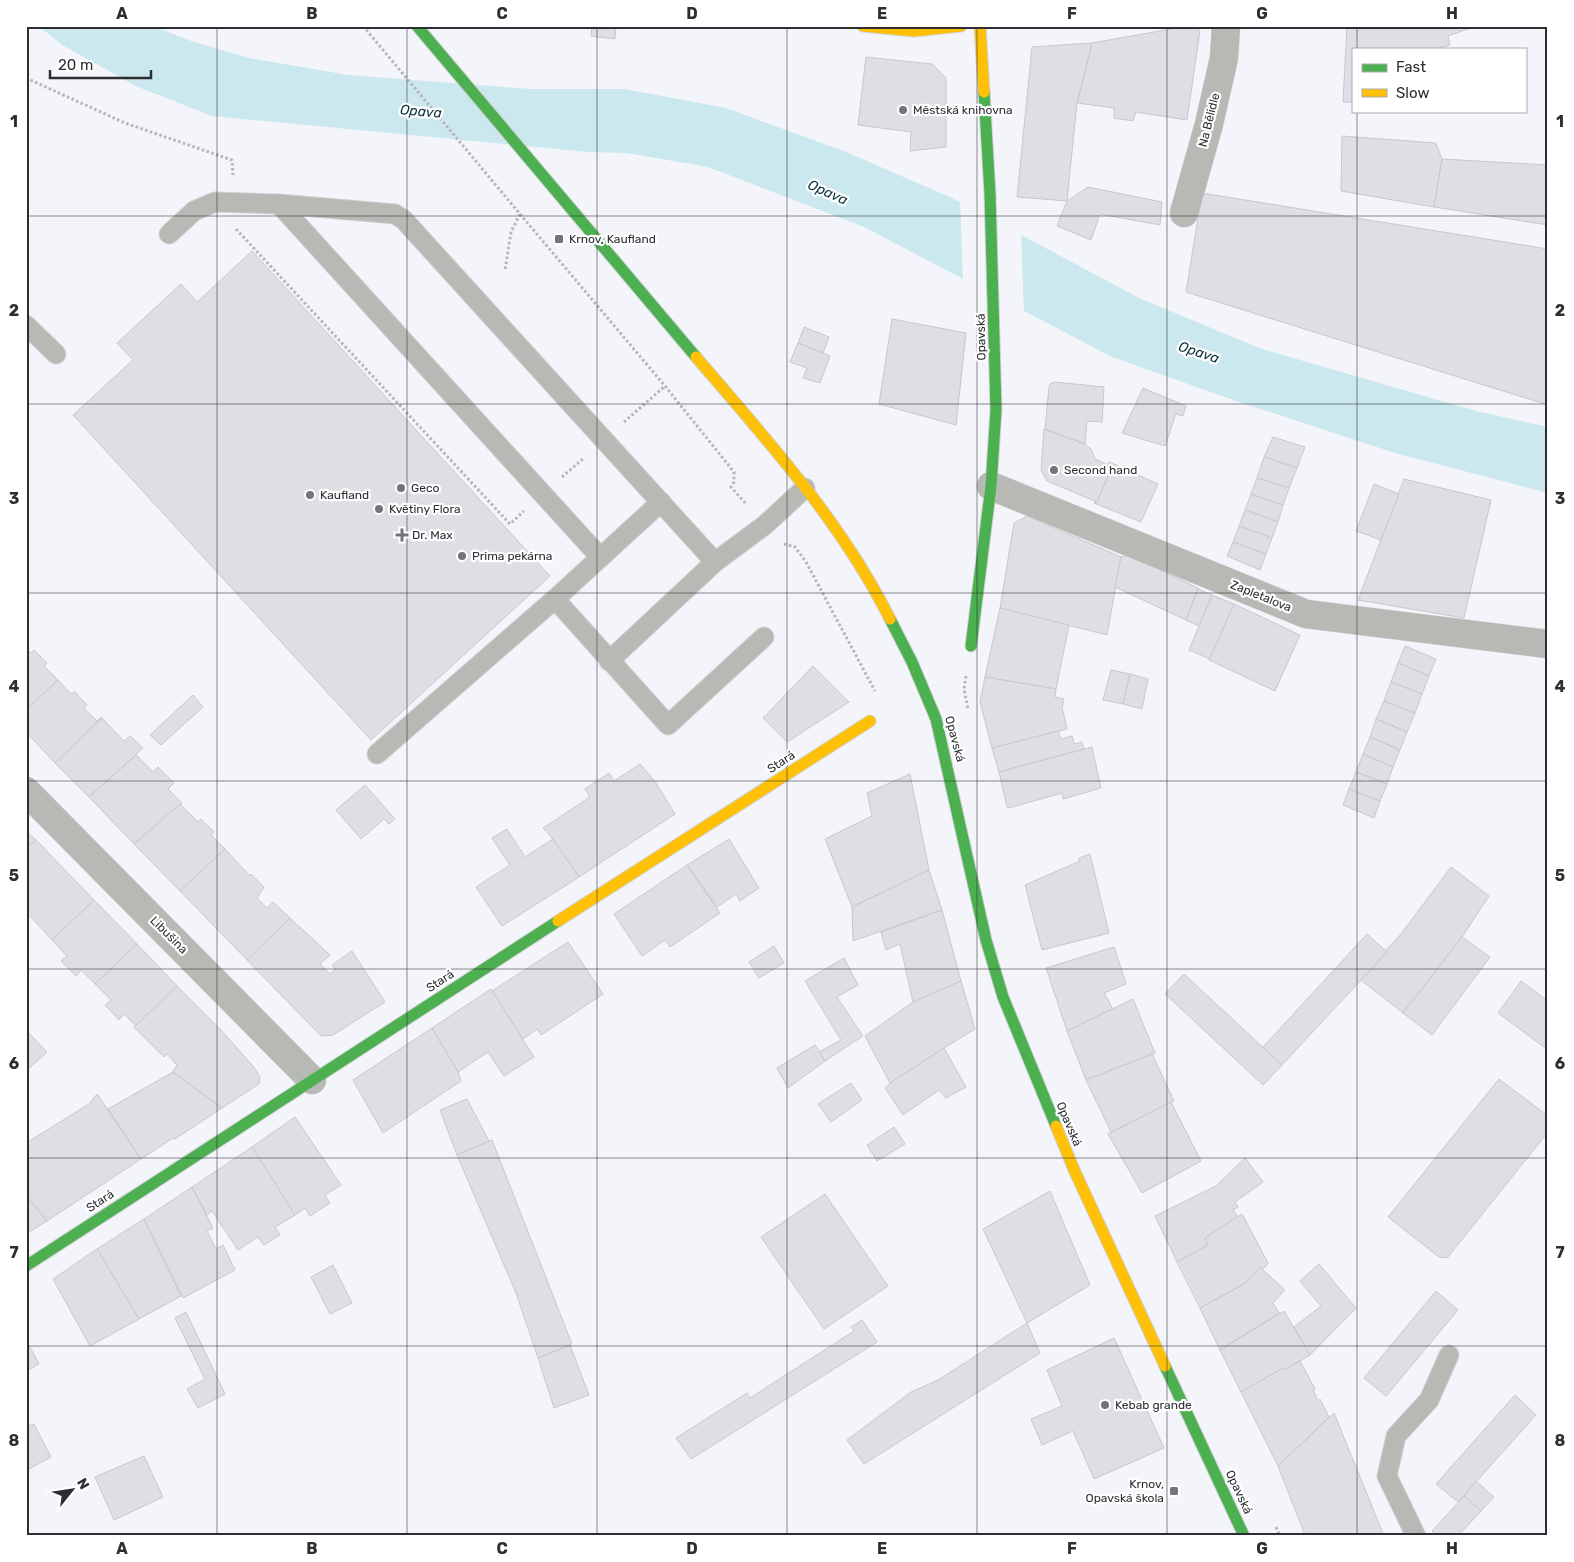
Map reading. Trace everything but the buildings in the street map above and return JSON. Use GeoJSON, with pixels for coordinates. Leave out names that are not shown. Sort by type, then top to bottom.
{"type":"FeatureCollection","features":[{"type":"Feature","properties":{"kind":"main road","name":"Opavská"},"geometry":{"type":"LineString","coordinates":[[417,26],[805,488],[833,524],[872,583],[930,702],[942,739],[973,888],[1003,997],[1010,1015],[1075,1172],[1244,1536]]}},
{"type":"Feature","properties":{"kind":"main road"},"geometry":{"type":"LineString","coordinates":[[863,26],[914,31],[960,26]]}},
{"type":"Feature","properties":{"kind":"main road","name":"Opavská"},"geometry":{"type":"LineString","coordinates":[[971,646],[991,486],[996,410],[990,194],[980,26]]}},
{"type":"Feature","properties":{"kind":"main road","name":"Stará"},"geometry":{"type":"LineString","coordinates":[[26,1266],[870,721]]}},
{"type":"Feature","properties":{"kind":"street","name":"Na Bělidle"},"geometry":{"type":"LineString","coordinates":[[1184,213],[1209,124],[1224,58],[1226,26]]}},
{"type":"Feature","properties":{"kind":"street","name":"Zapletalova"},"geometry":{"type":"LineString","coordinates":[[991,486],[1306,614],[1548,644]]}},
{"type":"Feature","properties":{"kind":"street","name":"Libušina"},"geometry":{"type":"LineString","coordinates":[[26,791],[312,1080]]}},
{"type":"Feature","properties":{"kind":"lane"},"geometry":{"type":"LineString","coordinates":[[168,234],[194,211],[215,202],[279,204],[395,214],[404,220],[715,562]]}},
{"type":"Feature","properties":{"kind":"lane"},"geometry":{"type":"LineString","coordinates":[[279,204],[600,557]]}},
{"type":"Feature","properties":{"kind":"lane"},"geometry":{"type":"LineString","coordinates":[[26,325],[56,354]]}},
{"type":"Feature","properties":{"kind":"lane"},"geometry":{"type":"LineString","coordinates":[[609,661],[715,562],[765,525],[805,488]]}},
{"type":"Feature","properties":{"kind":"lane"},"geometry":{"type":"LineString","coordinates":[[377,754],[555,599],[661,502]]}},
{"type":"Feature","properties":{"kind":"lane"},"geometry":{"type":"LineString","coordinates":[[555,599],[668,725],[764,637]]}},
{"type":"Feature","properties":{"kind":"lane"},"geometry":{"type":"LineString","coordinates":[[1416,1536],[1387,1476],[1396,1436],[1429,1400],[1449,1355]]}},
{"type":"Feature","properties":{"kind":"path"},"geometry":{"type":"LineString","coordinates":[[363,26],[665,386],[734,472],[734,482],[731,487],[779,542],[795,547],[806,562],[877,694]]}},
{"type":"Feature","properties":{"kind":"path"},"geometry":{"type":"LineString","coordinates":[[505,270],[511,232],[520,214]]}},
{"type":"Feature","properties":{"kind":"path"},"geometry":{"type":"LineString","coordinates":[[964,689],[970,718]]}},
{"type":"Feature","properties":{"kind":"path"},"geometry":{"type":"LineString","coordinates":[[1272,1519],[1280,1536]]}},
{"type":"Feature","properties":{"kind":"water","name":"Opava"},"geometry":{"type":"Polygon","coordinates":[[[39,26],[153,26],[191,41],[249,58],[348,75],[531,89],[625,89],[726,108],[846,152],[952,198],[1141,299],[1262,349],[1476,411],[1548,427],[1548,493],[1395,453],[1236,401],[1112,357],[864,227],[708,167],[627,153],[588,152],[212,116],[138,87],[62,45],[39,26]]]}},
{"type":"Feature","properties":{"kind":"pier"},"geometry":{"type":"Polygon","coordinates":[[[960,200],[1021,232],[1024,313],[963,281],[960,200]]]}},
{"type":"Feature","properties":{"kind":"traffic: fast"},"geometry":{"type":"LineString","coordinates":[[417,26],[696,357]]}},
{"type":"Feature","properties":{"kind":"traffic: fast"},"geometry":{"type":"LineString","coordinates":[[971,646],[991,486],[996,410],[990,194],[984,92]]}},
{"type":"Feature","properties":{"kind":"traffic: fast"},"geometry":{"type":"LineString","coordinates":[[890,619],[912,662],[936,719],[986,940],[1003,997],[1056,1126]]}},
{"type":"Feature","properties":{"kind":"traffic: fast"},"geometry":{"type":"LineString","coordinates":[[26,1266],[558,921]]}},
{"type":"Feature","properties":{"kind":"traffic: fast"},"geometry":{"type":"LineString","coordinates":[[1165,1366],[1244,1536]]}},
{"type":"Feature","properties":{"kind":"traffic: slow"},"geometry":{"type":"LineString","coordinates":[[863,26],[914,31],[961,26]]}},
{"type":"Feature","properties":{"kind":"traffic: slow"},"geometry":{"type":"LineString","coordinates":[[980,26],[984,92]]}},
{"type":"Feature","properties":{"kind":"traffic: slow"},"geometry":{"type":"LineString","coordinates":[[696,357],[776,451],[826,515],[871,583],[890,619]]}},
{"type":"Feature","properties":{"kind":"traffic: slow"},"geometry":{"type":"LineString","coordinates":[[558,921],[870,721]]}},
{"type":"Feature","properties":{"kind":"traffic: slow"},"geometry":{"type":"LineString","coordinates":[[1056,1126],[1075,1172],[1165,1366]]}},
{"type":"Feature","properties":{"kind":"place","name":"Městská knihovna"},"geometry":{"type":"Point","coordinates":[903,110]}},
{"type":"Feature","properties":{"kind":"place","name":"Krnov, Kaufland"},"geometry":{"type":"Point","coordinates":[559,239]}},
{"type":"Feature","properties":{"kind":"place","name":"Second hand"},"geometry":{"type":"Point","coordinates":[1054,470]}},
{"type":"Feature","properties":{"kind":"place","name":"Geco"},"geometry":{"type":"Point","coordinates":[401,488]}},
{"type":"Feature","properties":{"kind":"place","name":"Kaufland"},"geometry":{"type":"Point","coordinates":[310,495]}},
{"type":"Feature","properties":{"kind":"place","name":"Květiny Flora"},"geometry":{"type":"Point","coordinates":[379,509]}},
{"type":"Feature","properties":{"kind":"place","name":"Dr. Max"},"geometry":{"type":"Point","coordinates":[402,535]}},
{"type":"Feature","properties":{"kind":"place","name":"Prima pekárna"},"geometry":{"type":"Point","coordinates":[462,556]}},
{"type":"Feature","properties":{"kind":"place","name":"Kebab grande"},"geometry":{"type":"Point","coordinates":[1105,1405]}},
{"type":"Feature","properties":{"kind":"place","name":"Krnov, Opavská škola"},"geometry":{"type":"Point","coordinates":[1174,1491]}}]}
